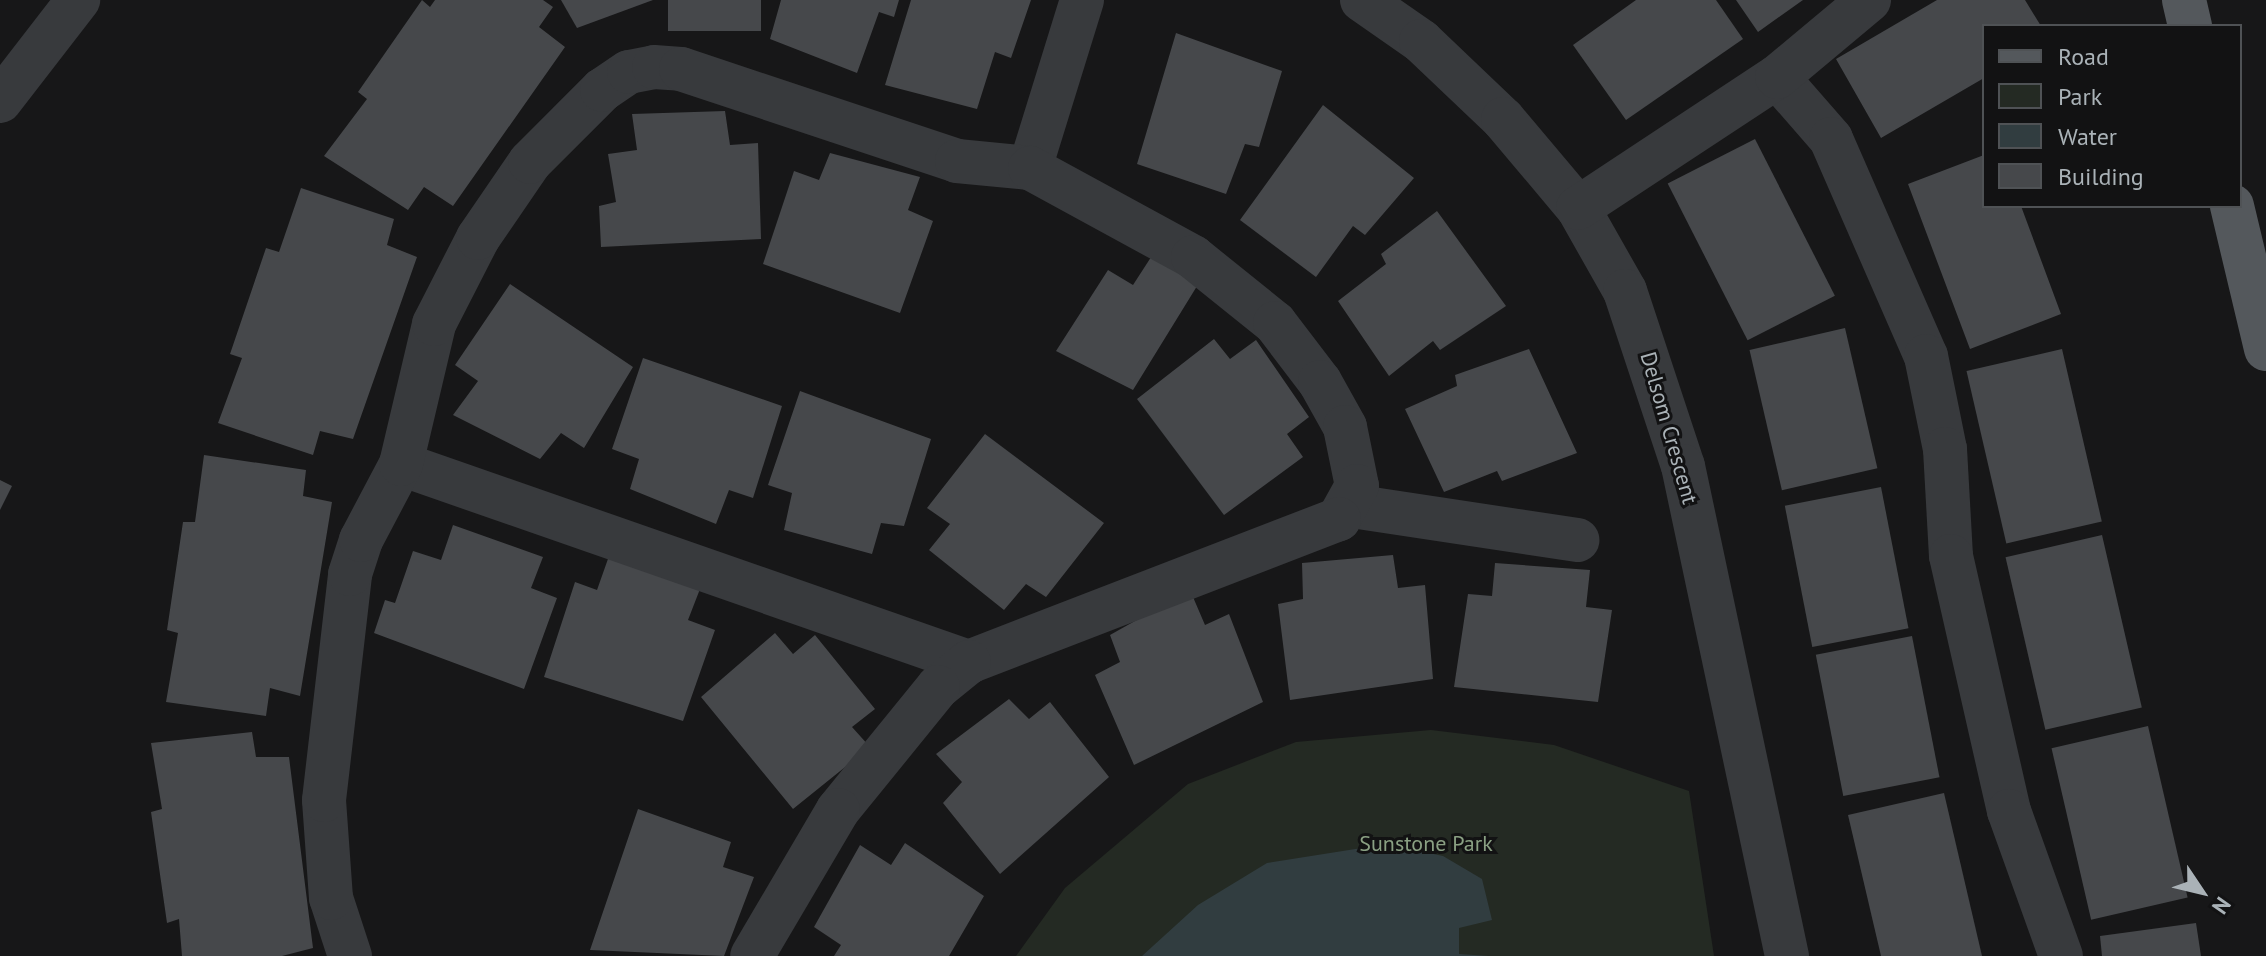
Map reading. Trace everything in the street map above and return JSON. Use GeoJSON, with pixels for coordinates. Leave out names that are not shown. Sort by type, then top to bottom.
{"type":"FeatureCollection","features":[{"type":"Feature","properties":{"kind":"main road"},"geometry":{"type":"LineString","coordinates":[[2184,0],[2190,24]]}},
{"type":"Feature","properties":{"kind":"main road"},"geometry":{"type":"LineString","coordinates":[[2232,208],[2266,349]]}},
{"type":"Feature","properties":{"kind":"street"},"geometry":{"type":"LineString","coordinates":[[0,101],[78,0]]}},
{"type":"Feature","properties":{"kind":"street"},"geometry":{"type":"LineString","coordinates":[[1030,168],[1082,0]]}},
{"type":"Feature","properties":{"kind":"street","name":"Delsom Crescent"},"geometry":{"type":"LineString","coordinates":[[1362,0],[1421,41],[1503,119],[1578,208],[1625,291],[1683,466],[1787,956]]}},
{"type":"Feature","properties":{"kind":"street"},"geometry":{"type":"LineString","coordinates":[[1578,208],[1777,77],[1869,0]]}},
{"type":"Feature","properties":{"kind":"street"},"geometry":{"type":"LineString","coordinates":[[350,956],[331,898],[324,800],[350,574],[401,464],[434,324],[478,238],[530,162],[629,72],[681,69],[957,161],[1030,168],[1193,257],[1275,323],[1345,427],[1357,486],[1352,506],[1339,519],[969,662],[938,687],[838,810],[752,956]]}},
{"type":"Feature","properties":{"kind":"street"},"geometry":{"type":"LineString","coordinates":[[1777,77],[1831,139],[1926,356],[1945,449],[1951,556],[2009,811],[2061,956]]}},
{"type":"Feature","properties":{"kind":"street"},"geometry":{"type":"LineString","coordinates":[[401,464],[969,662]]}},
{"type":"Feature","properties":{"kind":"street"},"geometry":{"type":"LineString","coordinates":[[1352,506],[1577,540]]}},
{"type":"Feature","properties":{"kind":"green space","name":"Sunstone Park"},"geometry":{"type":"Polygon","coordinates":[[[1431,730],[1554,745],[1689,791],[1714,956],[1016,956],[1065,888],[1188,784],[1296,742],[1431,730]]]}},
{"type":"Feature","properties":{"kind":"water"},"geometry":{"type":"Polygon","coordinates":[[[1387,844],[1443,856],[1482,879],[1492,920],[1459,928],[1459,954],[1489,956],[1142,956],[1198,905],[1267,863],[1387,844]]]}},
{"type":"Feature","properties":{"kind":"building"},"geometry":{"type":"Polygon","coordinates":[[[422,0],[430,7],[435,0],[543,0],[553,7],[539,27],[565,47],[453,206],[424,187],[408,210],[324,156],[367,99],[358,92],[422,0]]]}},
{"type":"Feature","properties":{"kind":"building"},"geometry":{"type":"Polygon","coordinates":[[[561,0],[653,0],[577,28],[561,0]]]}},
{"type":"Feature","properties":{"kind":"building"},"geometry":{"type":"Polygon","coordinates":[[[668,0],[761,0],[761,31],[668,31],[668,0]]]}},
{"type":"Feature","properties":{"kind":"building"},"geometry":{"type":"Polygon","coordinates":[[[781,0],[899,0],[894,17],[879,12],[857,73],[770,39],[781,0]]]}},
{"type":"Feature","properties":{"kind":"building"},"geometry":{"type":"Polygon","coordinates":[[[911,0],[1031,0],[1011,58],[995,52],[977,109],[885,85],[911,0]]]}},
{"type":"Feature","properties":{"kind":"building"},"geometry":{"type":"Polygon","coordinates":[[[1636,0],[1716,0],[1743,39],[1626,120],[1573,45],[1636,0]]]}},
{"type":"Feature","properties":{"kind":"building"},"geometry":{"type":"Polygon","coordinates":[[[1736,0],[1803,0],[1758,32],[1736,0]]]}},
{"type":"Feature","properties":{"kind":"building"},"geometry":{"type":"Polygon","coordinates":[[[1937,0],[2025,0],[2040,24],[1982,24],[1982,79],[1881,138],[1836,59],[1937,0]]]}},
{"type":"Feature","properties":{"kind":"building"},"geometry":{"type":"Polygon","coordinates":[[[1176,33],[1282,71],[1259,147],[1245,144],[1226,194],[1137,164],[1176,33]]]}},
{"type":"Feature","properties":{"kind":"building"},"geometry":{"type":"Polygon","coordinates":[[[1323,105],[1414,178],[1365,235],[1353,226],[1316,277],[1240,220],[1323,105]]]}},
{"type":"Feature","properties":{"kind":"building"},"geometry":{"type":"Polygon","coordinates":[[[725,111],[730,145],[758,143],[761,239],[601,247],[599,206],[616,202],[608,154],[637,150],[632,114],[725,111]]]}},
{"type":"Feature","properties":{"kind":"building"},"geometry":{"type":"Polygon","coordinates":[[[1755,139],[1835,296],[1748,340],[1668,183],[1755,139]]]}},
{"type":"Feature","properties":{"kind":"building"},"geometry":{"type":"Polygon","coordinates":[[[830,153],[920,177],[908,210],[933,221],[900,313],[763,264],[794,171],[819,180],[830,153]]]}},
{"type":"Feature","properties":{"kind":"building"},"geometry":{"type":"Polygon","coordinates":[[[1982,156],[1982,208],[2022,208],[2061,314],[1970,349],[1908,184],[1982,156]]]}},
{"type":"Feature","properties":{"kind":"building"},"geometry":{"type":"Polygon","coordinates":[[[301,188],[394,219],[387,245],[417,257],[353,439],[320,431],[313,455],[218,423],[242,358],[230,354],[266,248],[279,252],[301,188]]]}},
{"type":"Feature","properties":{"kind":"building"},"geometry":{"type":"Polygon","coordinates":[[[1437,211],[1506,306],[1440,350],[1433,341],[1389,376],[1338,301],[1386,264],[1381,254],[1437,211]]]}},
{"type":"Feature","properties":{"kind":"building"},"geometry":{"type":"Polygon","coordinates":[[[1155,251],[1202,278],[1133,390],[1056,351],[1108,270],[1133,285],[1155,251]]]}},
{"type":"Feature","properties":{"kind":"building"},"geometry":{"type":"Polygon","coordinates":[[[510,284],[633,367],[584,448],[561,433],[540,459],[453,415],[478,381],[455,365],[510,284]]]}},
{"type":"Feature","properties":{"kind":"building"},"geometry":{"type":"Polygon","coordinates":[[[1845,328],[1877,468],[1782,490],[1750,350],[1845,328]]]}},
{"type":"Feature","properties":{"kind":"building"},"geometry":{"type":"Polygon","coordinates":[[[1214,339],[1230,359],[1256,340],[1309,417],[1287,434],[1303,457],[1224,515],[1137,399],[1214,339]]]}},
{"type":"Feature","properties":{"kind":"building"},"geometry":{"type":"Polygon","coordinates":[[[1529,349],[1577,453],[1502,481],[1497,471],[1444,492],[1405,409],[1457,386],[1455,375],[1529,349]]]}},
{"type":"Feature","properties":{"kind":"building"},"geometry":{"type":"Polygon","coordinates":[[[2062,349],[2102,521],[2006,544],[1967,371],[2062,349]]]}},
{"type":"Feature","properties":{"kind":"building"},"geometry":{"type":"Polygon","coordinates":[[[643,358],[782,406],[753,498],[729,490],[716,524],[630,489],[639,459],[612,449],[643,358]]]}},
{"type":"Feature","properties":{"kind":"building"},"geometry":{"type":"Polygon","coordinates":[[[800,391],[931,439],[904,526],[881,523],[872,554],[784,530],[792,493],[768,485],[800,391]]]}},
{"type":"Feature","properties":{"kind":"building"},"geometry":{"type":"Polygon","coordinates":[[[985,434],[1104,523],[1046,597],[1026,584],[1004,610],[929,550],[950,524],[927,508],[985,434]]]}},
{"type":"Feature","properties":{"kind":"building"},"geometry":{"type":"Polygon","coordinates":[[[204,455],[306,470],[303,496],[332,502],[300,696],[270,688],[266,716],[166,702],[178,633],[167,630],[183,522],[195,522],[204,455]]]}},
{"type":"Feature","properties":{"kind":"building"},"geometry":{"type":"Polygon","coordinates":[[[0,480],[12,486],[0,510],[0,480]]]}},
{"type":"Feature","properties":{"kind":"building"},"geometry":{"type":"Polygon","coordinates":[[[1881,487],[1908,628],[1812,647],[1785,506],[1881,487]]]}},
{"type":"Feature","properties":{"kind":"building"},"geometry":{"type":"Polygon","coordinates":[[[453,525],[543,557],[531,588],[557,598],[524,689],[374,633],[385,600],[395,603],[413,551],[441,560],[453,525]]]}},
{"type":"Feature","properties":{"kind":"building"},"geometry":{"type":"Polygon","coordinates":[[[2102,535],[2142,707],[2045,730],[2006,557],[2102,535]]]}},
{"type":"Feature","properties":{"kind":"building"},"geometry":{"type":"Polygon","coordinates":[[[1393,555],[1398,588],[1425,585],[1433,679],[1290,700],[1278,604],[1303,599],[1302,563],[1393,555]]]}},
{"type":"Feature","properties":{"kind":"building"},"geometry":{"type":"Polygon","coordinates":[[[609,556],[700,589],[688,620],[715,630],[683,721],[544,677],[575,582],[597,590],[609,556]]]}},
{"type":"Feature","properties":{"kind":"building"},"geometry":{"type":"Polygon","coordinates":[[[1495,563],[1590,570],[1586,607],[1612,610],[1598,702],[1454,687],[1468,594],[1492,596],[1495,563]]]}},
{"type":"Feature","properties":{"kind":"building"},"geometry":{"type":"Polygon","coordinates":[[[1190,590],[1205,625],[1229,614],[1263,702],[1134,765],[1095,675],[1120,662],[1110,635],[1190,590]]]}},
{"type":"Feature","properties":{"kind":"building"},"geometry":{"type":"Polygon","coordinates":[[[775,633],[793,654],[815,635],[875,709],[852,727],[870,747],[793,809],[701,697],[775,633]]]}},
{"type":"Feature","properties":{"kind":"building"},"geometry":{"type":"Polygon","coordinates":[[[1912,636],[1939,777],[1843,796],[1816,655],[1912,636]]]}},
{"type":"Feature","properties":{"kind":"building"},"geometry":{"type":"Polygon","coordinates":[[[1009,699],[1029,719],[1050,702],[1109,777],[1000,874],[943,803],[962,782],[936,754],[1009,699]]]}},
{"type":"Feature","properties":{"kind":"building"},"geometry":{"type":"Polygon","coordinates":[[[2148,726],[2188,897],[2091,920],[2052,748],[2148,726]]]}},
{"type":"Feature","properties":{"kind":"building"},"geometry":{"type":"Polygon","coordinates":[[[252,732],[256,757],[289,757],[313,948],[282,956],[182,956],[179,919],[167,923],[151,812],[162,809],[151,743],[252,732]]]}},
{"type":"Feature","properties":{"kind":"building"},"geometry":{"type":"Polygon","coordinates":[[[1944,793],[1982,956],[1881,956],[1848,815],[1944,793]]]}},
{"type":"Feature","properties":{"kind":"building"},"geometry":{"type":"Polygon","coordinates":[[[638,809],[731,842],[723,867],[754,877],[724,956],[590,950],[638,809]]]}},
{"type":"Feature","properties":{"kind":"building"},"geometry":{"type":"Polygon","coordinates":[[[905,843],[984,896],[949,956],[834,956],[841,945],[814,927],[860,845],[891,865],[905,843]]]}},
{"type":"Feature","properties":{"kind":"building"},"geometry":{"type":"Polygon","coordinates":[[[2196,923],[2201,956],[2102,956],[2100,936],[2196,923]]]}}]}
